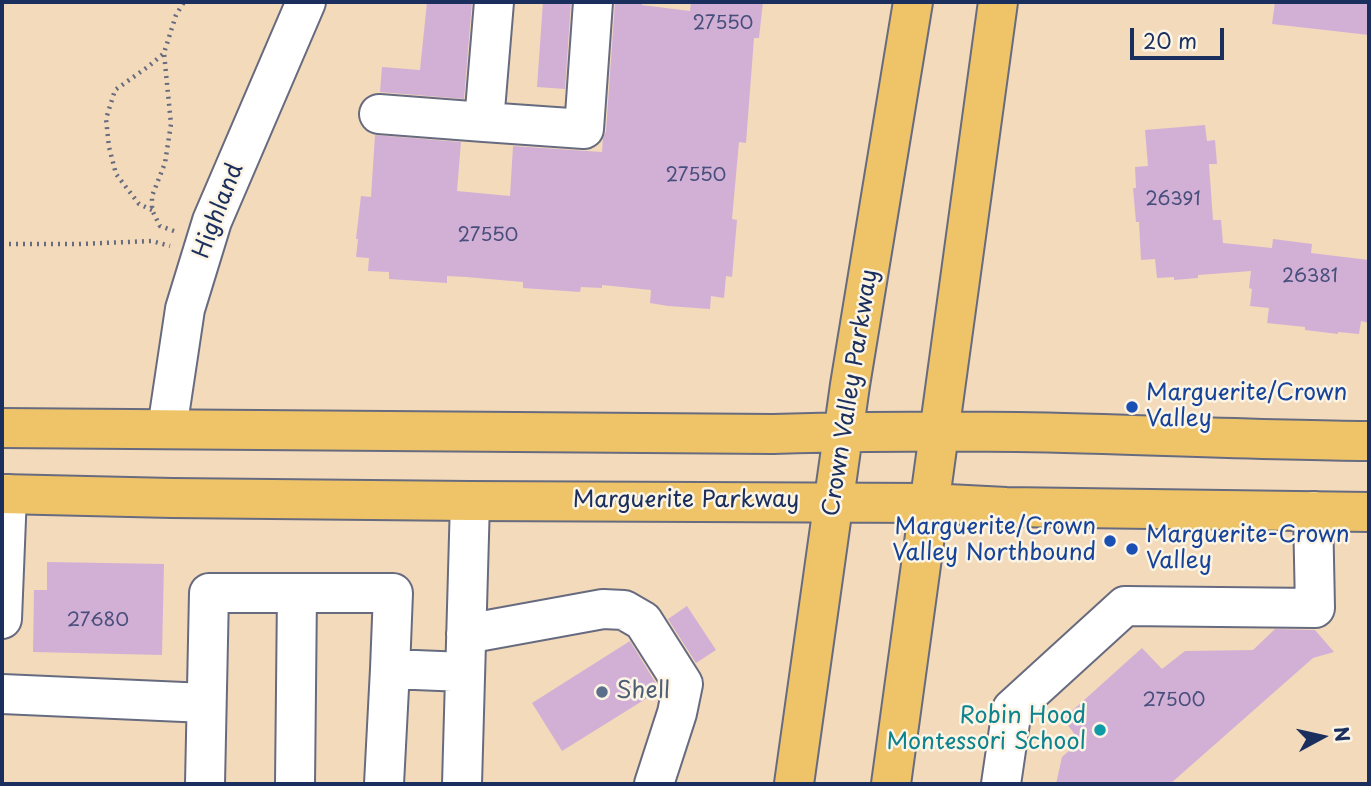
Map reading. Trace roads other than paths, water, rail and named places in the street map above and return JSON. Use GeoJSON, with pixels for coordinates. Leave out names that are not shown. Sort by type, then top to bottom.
{"type":"FeatureCollection","features":[{"type":"Feature","properties":{"kind":"main road","name":"Crown Valley Parkway"},"geometry":{"type":"LineString","coordinates":[[793,784],[843,432],[913,2]]}},
{"type":"Feature","properties":{"kind":"main road"},"geometry":{"type":"LineString","coordinates":[[891,784],[998,2]]}},
{"type":"Feature","properties":{"kind":"main road"},"geometry":{"type":"LineString","coordinates":[[2,428],[773,434],[1018,432],[1369,441]]}},
{"type":"Feature","properties":{"kind":"main road","name":"Marguerite Parkway"},"geometry":{"type":"LineString","coordinates":[[4,494],[470,501],[928,503],[1006,507],[1369,512]]}},
{"type":"Feature","properties":{"kind":"street","name":"Highland"},"geometry":{"type":"LineString","coordinates":[[167,429],[185,309],[212,221],[306,2]]}},
{"type":"Feature","properties":{"kind":"street"},"geometry":{"type":"LineString","coordinates":[[484,122],[494,2]]}},
{"type":"Feature","properties":{"kind":"street"},"geometry":{"type":"LineString","coordinates":[[379,114],[583,129],[593,2]]}},
{"type":"Feature","properties":{"kind":"street"},"geometry":{"type":"LineString","coordinates":[[2,619],[4,494]]}},
{"type":"Feature","properties":{"kind":"street"},"geometry":{"type":"LineString","coordinates":[[462,784],[470,501]]}},
{"type":"Feature","properties":{"kind":"street"},"geometry":{"type":"LineString","coordinates":[[1001,784],[1012,709],[1125,606],[1315,608],[1313,511]]}},
{"type":"Feature","properties":{"kind":"street"},"geometry":{"type":"LineString","coordinates":[[205,784],[209,593],[393,593],[384,784]]}},
{"type":"Feature","properties":{"kind":"street"},"geometry":{"type":"LineString","coordinates":[[295,784],[297,593]]}},
{"type":"Feature","properties":{"kind":"street"},"geometry":{"type":"LineString","coordinates":[[466,634],[603,609],[624,610],[643,621],[683,684],[677,713],[654,784]]}},
{"type":"Feature","properties":{"kind":"street"},"geometry":{"type":"LineString","coordinates":[[390,669],[465,671]]}},
{"type":"Feature","properties":{"kind":"street"},"geometry":{"type":"LineString","coordinates":[[2,694],[206,704]]}},
{"type":"Feature","properties":{"kind":"place","name":"Marguerite/Crown Valley"},"geometry":{"type":"Point","coordinates":[1132,407]}},
{"type":"Feature","properties":{"kind":"place","name":"Marguerite/Crown Valley Northbound"},"geometry":{"type":"Point","coordinates":[1110,541]}},
{"type":"Feature","properties":{"kind":"place","name":"Marguerite-Crown Valley"},"geometry":{"type":"Point","coordinates":[1132,549]}},
{"type":"Feature","properties":{"kind":"place","name":"Shell"},"geometry":{"type":"Point","coordinates":[602,692]}},
{"type":"Feature","properties":{"kind":"place","name":"Robin Hood Montessori School"},"geometry":{"type":"Point","coordinates":[1100,730]}}]}
